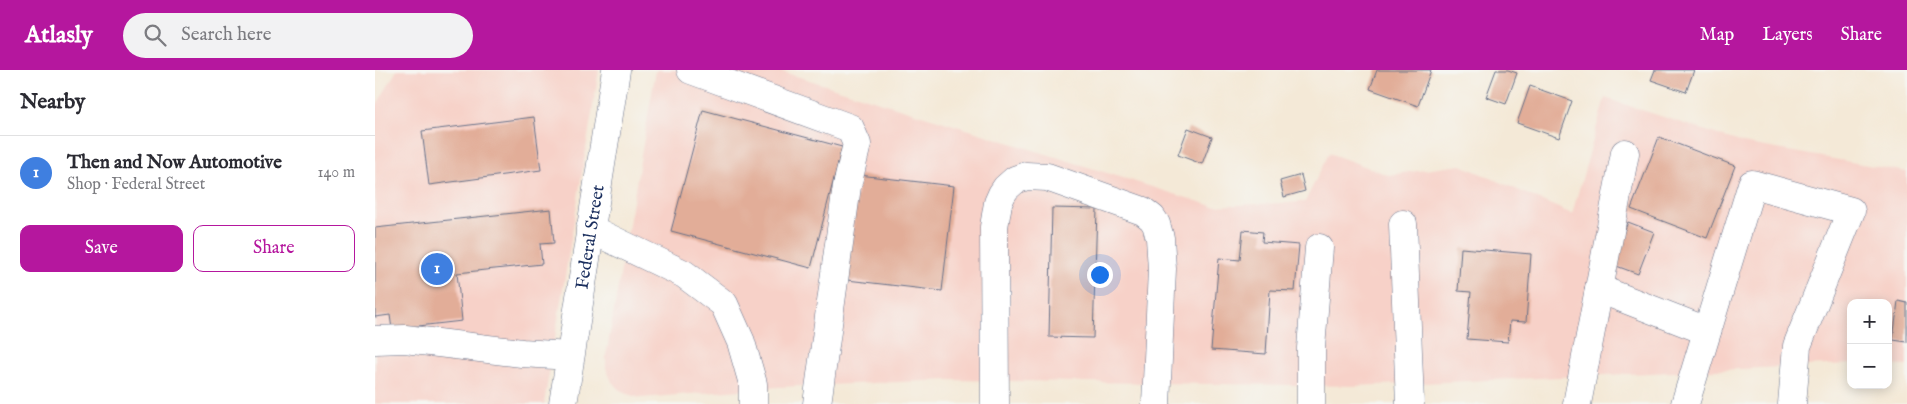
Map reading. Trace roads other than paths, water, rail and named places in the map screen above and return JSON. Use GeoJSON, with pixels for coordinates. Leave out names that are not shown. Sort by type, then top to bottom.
{"type":"FeatureCollection","features":[{"type":"Feature","properties":{"kind":"street","name":"Federal Street"},"geometry":{"type":"LineString","coordinates":[[563,404],[616,70]]}},
{"type":"Feature","properties":{"kind":"street"},"geometry":{"type":"LineString","coordinates":[[691,70],[850,128],[857,144],[847,186],[817,404]]}},
{"type":"Feature","properties":{"kind":"street"},"geometry":{"type":"LineString","coordinates":[[1577,404],[1625,153]]}},
{"type":"Feature","properties":{"kind":"street"},"geometry":{"type":"LineString","coordinates":[[995,404],[994,226],[998,203],[1002,194],[1015,180],[1026,176],[1047,177],[1134,208],[1147,215],[1156,224],[1160,238],[1162,269],[1156,404]]}},
{"type":"Feature","properties":{"kind":"street"},"geometry":{"type":"LineString","coordinates":[[1685,404],[1752,184],[1851,211],[1797,346],[1792,404]]}},
{"type":"Feature","properties":{"kind":"street"},"geometry":{"type":"LineString","coordinates":[[1403,224],[1410,404]]}},
{"type":"Feature","properties":{"kind":"street"},"geometry":{"type":"LineString","coordinates":[[591,229],[684,274],[723,304],[741,342],[753,384],[753,404]]}},
{"type":"Feature","properties":{"kind":"street"},"geometry":{"type":"LineString","coordinates":[[1311,404],[1311,348],[1319,248]]}},
{"type":"Feature","properties":{"kind":"street"},"geometry":{"type":"LineString","coordinates":[[1599,289],[1707,331]]}},
{"type":"Feature","properties":{"kind":"street"},"geometry":{"type":"LineString","coordinates":[[375,340],[405,339],[513,352],[570,356]]}},
{"type":"Feature","properties":{"kind":"place","name":"Then and Now Automotive"},"geometry":{"type":"Point","coordinates":[437,269]}}]}
